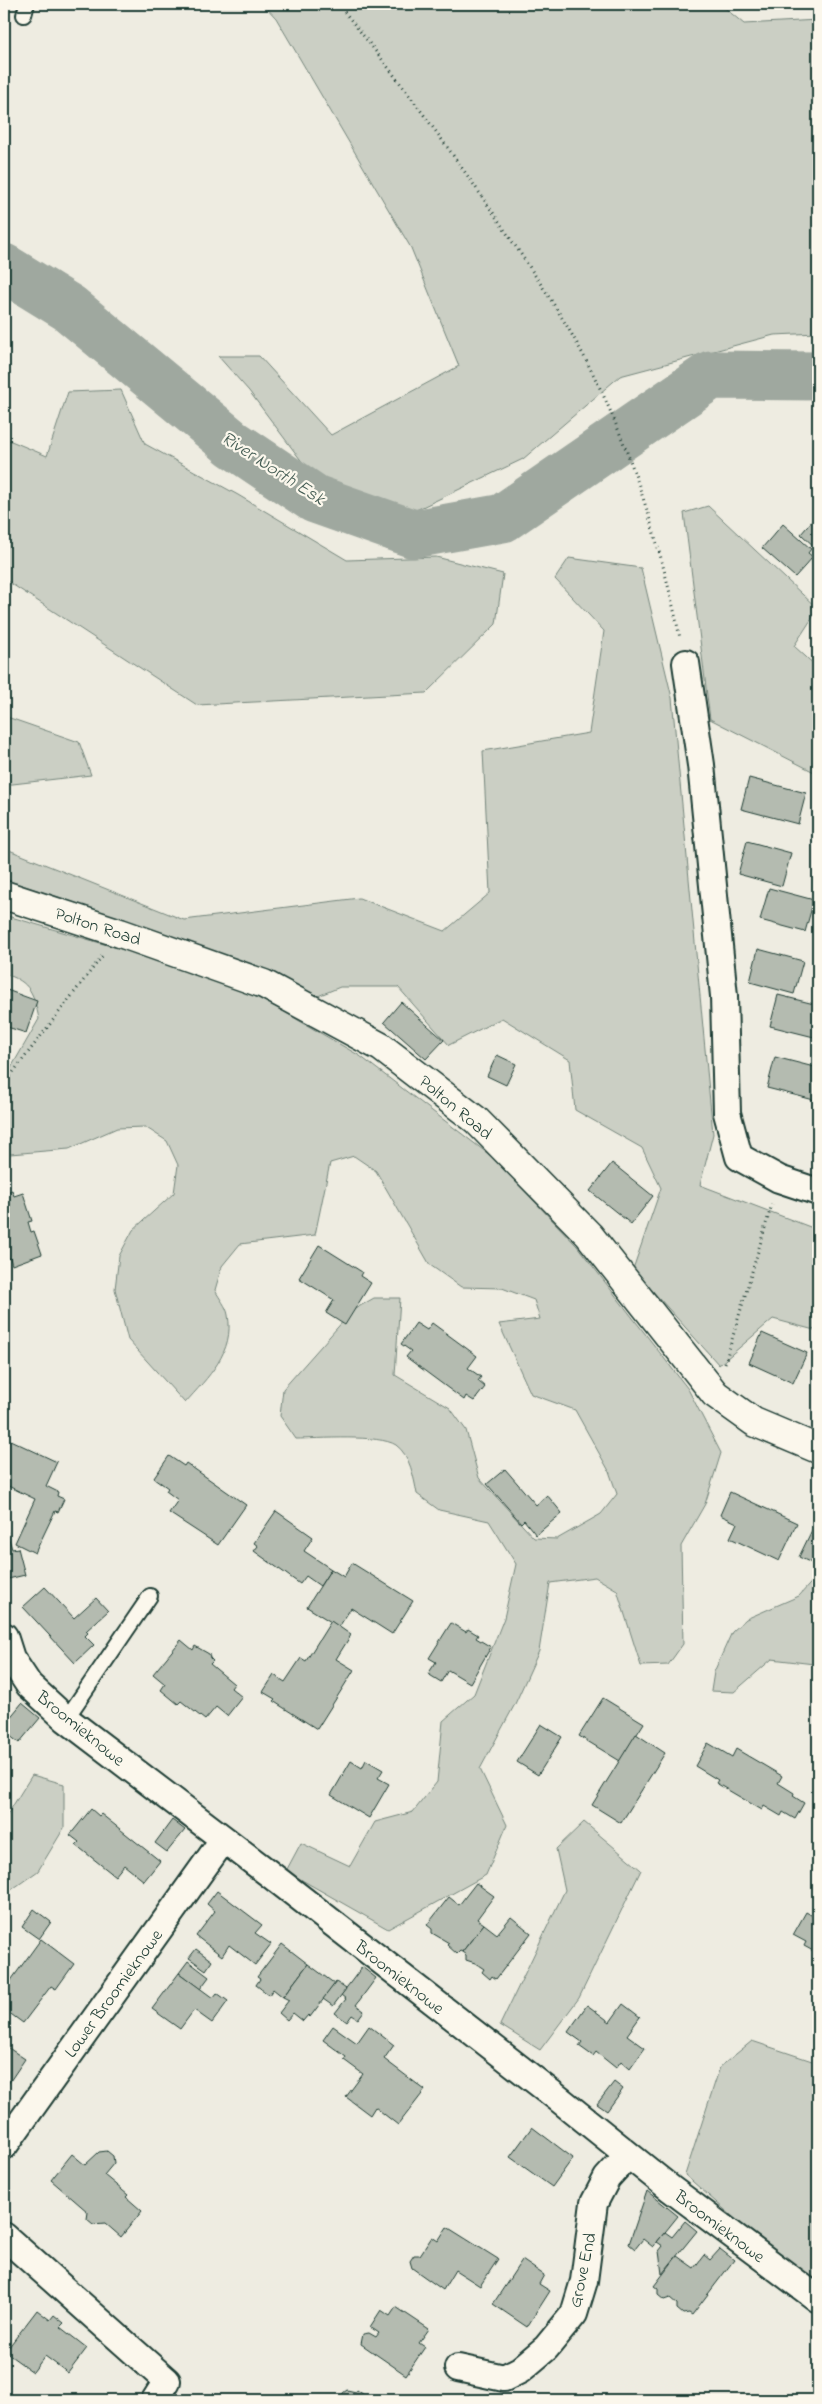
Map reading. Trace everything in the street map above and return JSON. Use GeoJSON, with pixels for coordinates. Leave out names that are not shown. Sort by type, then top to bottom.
{"type":"FeatureCollection","features":[{"type":"Feature","properties":{"kind":"street"},"geometry":{"type":"LineString","coordinates":[[686,663],[701,765],[724,996],[727,1113],[739,1157],[779,1179],[818,1192]]}},
{"type":"Feature","properties":{"kind":"street","name":"Polton Road"},"geometry":{"type":"LineString","coordinates":[[4,895],[120,933],[272,989],[381,1047],[476,1120],[589,1235],[716,1394],[754,1422],[818,1449]]}},
{"type":"Feature","properties":{"kind":"street","name":"Broomieknowe"},"geometry":{"type":"LineString","coordinates":[[6,1652],[29,1685],[66,1719],[559,2099],[628,2155],[818,2299]]}},
{"type":"Feature","properties":{"kind":"street","name":"Lower Broomieknowe"},"geometry":{"type":"LineString","coordinates":[[4,2146],[223,1840]]}},
{"type":"Feature","properties":{"kind":"street","name":"Grove End"},"geometry":{"type":"LineString","coordinates":[[458,2368],[504,2378],[520,2370],[546,2348],[574,2314],[584,2281],[594,2204],[607,2178],[628,2155]]}},
{"type":"Feature","properties":{"kind":"street"},"geometry":{"type":"LineString","coordinates":[[4,2236],[167,2381],[156,2400]]}},
{"type":"Feature","properties":{"kind":"lane"},"geometry":{"type":"LineString","coordinates":[[66,1719],[150,1596]]}},
{"type":"Feature","properties":{"kind":"path"},"geometry":{"type":"LineString","coordinates":[[338,4],[464,170],[556,308],[592,370],[626,454],[651,524],[669,587],[686,663]]}},
{"type":"Feature","properties":{"kind":"path"},"geometry":{"type":"LineString","coordinates":[[4,1084],[120,933]]}},
{"type":"Feature","properties":{"kind":"path"},"geometry":{"type":"LineString","coordinates":[[716,1394],[779,1179]]}},
{"type":"Feature","properties":{"kind":"shaded area"},"geometry":{"type":"Polygon","coordinates":[[[263,4],[720,4],[744,24],[818,20],[818,333],[774,335],[620,376],[523,459],[416,510],[318,483],[249,391],[218,356],[259,356],[331,435],[459,366],[411,248],[276,18],[263,4]]]}},
{"type":"Feature","properties":{"kind":"shaded area"},"geometry":{"type":"Polygon","coordinates":[[[121,390],[145,444],[238,495],[347,560],[436,557],[503,574],[496,624],[426,693],[197,705],[4,579],[4,438],[47,456],[68,392],[121,390]]]}},
{"type":"Feature","properties":{"kind":"shaded area"},"geometry":{"type":"Polygon","coordinates":[[[708,506],[818,609],[794,646],[818,668],[818,774],[710,719],[684,513],[708,506]]]}},
{"type":"Feature","properties":{"kind":"shaded area"},"geometry":{"type":"Polygon","coordinates":[[[569,558],[641,568],[672,698],[713,1134],[700,1185],[818,1230],[818,1331],[773,1319],[719,1365],[633,1269],[661,1188],[642,1148],[575,1110],[570,1060],[502,1018],[449,1045],[398,987],[340,987],[318,996],[62,898],[4,879],[4,848],[184,920],[359,898],[445,931],[490,893],[483,751],[589,733],[604,631],[555,579],[569,558]]]}},
{"type":"Feature","properties":{"kind":"shaded area"},"geometry":{"type":"Polygon","coordinates":[[[4,716],[79,742],[91,775],[4,785],[4,716]]]}},
{"type":"Feature","properties":{"kind":"shaded area"},"geometry":{"type":"Polygon","coordinates":[[[4,915],[231,981],[360,1056],[491,1156],[577,1246],[688,1389],[721,1453],[705,1504],[681,1546],[683,1644],[668,1665],[641,1666],[617,1590],[595,1577],[550,1583],[539,1651],[515,1704],[480,1769],[507,1825],[486,1875],[388,1929],[286,1871],[301,1843],[350,1866],[375,1822],[413,1812],[437,1782],[443,1721],[474,1694],[504,1618],[516,1564],[489,1521],[439,1510],[417,1494],[408,1461],[401,1449],[396,1445],[376,1439],[363,1438],[296,1439],[280,1416],[283,1389],[353,1310],[374,1298],[400,1298],[395,1375],[450,1408],[466,1430],[479,1478],[534,1538],[557,1539],[601,1514],[617,1494],[609,1471],[575,1410],[531,1394],[499,1324],[540,1319],[534,1300],[502,1288],[461,1287],[430,1265],[376,1171],[354,1156],[330,1163],[315,1235],[240,1244],[222,1266],[215,1290],[227,1312],[229,1328],[227,1341],[218,1363],[185,1403],[128,1340],[115,1289],[119,1256],[133,1230],[174,1193],[178,1165],[167,1141],[145,1127],[117,1128],[69,1149],[10,1154],[4,1149],[4,1080],[39,1019],[30,990],[20,981],[4,974],[4,915]]]}},
{"type":"Feature","properties":{"kind":"shaded area"},"geometry":{"type":"Polygon","coordinates":[[[818,1575],[818,1660],[814,1664],[772,1659],[734,1692],[711,1691],[714,1672],[732,1632],[746,1619],[799,1596],[818,1575]]]}},
{"type":"Feature","properties":{"kind":"shaded area"},"geometry":{"type":"Polygon","coordinates":[[[32,1775],[64,1784],[64,1828],[38,1871],[4,1895],[4,1820],[32,1775]]]}},
{"type":"Feature","properties":{"kind":"shaded area"},"geometry":{"type":"Polygon","coordinates":[[[584,1822],[641,1870],[579,1998],[540,2050],[500,2025],[565,1890],[556,1849],[584,1822]]]}},
{"type":"Feature","properties":{"kind":"shaded area"},"geometry":{"type":"Polygon","coordinates":[[[752,2041],[818,2063],[818,2282],[787,2264],[685,2175],[720,2067],[752,2041]]]}},
{"type":"Feature","properties":{"kind":"building"},"geometry":{"type":"Polygon","coordinates":[[[818,514],[818,550],[801,534],[818,514]]]}},
{"type":"Feature","properties":{"kind":"building"},"geometry":{"type":"Polygon","coordinates":[[[783,524],[811,549],[808,553],[813,557],[795,577],[762,548],[783,524]]]}},
{"type":"Feature","properties":{"kind":"building"},"geometry":{"type":"Polygon","coordinates":[[[749,778],[806,793],[798,824],[741,809],[749,778]]]}},
{"type":"Feature","properties":{"kind":"building"},"geometry":{"type":"Polygon","coordinates":[[[747,841],[791,853],[782,886],[738,874],[747,841]]]}},
{"type":"Feature","properties":{"kind":"building"},"geometry":{"type":"Polygon","coordinates":[[[769,888],[814,900],[805,932],[760,920],[769,888]]]}},
{"type":"Feature","properties":{"kind":"building"},"geometry":{"type":"Polygon","coordinates":[[[758,949],[803,961],[794,994],[750,982],[758,949]]]}},
{"type":"Feature","properties":{"kind":"building"},"geometry":{"type":"Polygon","coordinates":[[[4,989],[37,1001],[26,1033],[4,1026],[4,989]]]}},
{"type":"Feature","properties":{"kind":"building"},"geometry":{"type":"Polygon","coordinates":[[[778,995],[818,1005],[818,1038],[770,1026],[778,995]]]}},
{"type":"Feature","properties":{"kind":"building"},"geometry":{"type":"Polygon","coordinates":[[[401,1002],[444,1040],[426,1059],[384,1022],[401,1002]]]}},
{"type":"Feature","properties":{"kind":"building"},"geometry":{"type":"Polygon","coordinates":[[[497,1055],[516,1064],[506,1085],[487,1076],[497,1055]]]}},
{"type":"Feature","properties":{"kind":"building"},"geometry":{"type":"Polygon","coordinates":[[[775,1057],[818,1068],[818,1101],[767,1088],[775,1057]]]}},
{"type":"Feature","properties":{"kind":"building"},"geometry":{"type":"Polygon","coordinates":[[[612,1163],[653,1196],[631,1224],[590,1191],[612,1163]]]}},
{"type":"Feature","properties":{"kind":"building"},"geometry":{"type":"Polygon","coordinates":[[[12,1190],[14,1196],[23,1193],[32,1221],[28,1222],[31,1232],[34,1231],[42,1254],[12,1265],[10,1258],[4,1260],[4,1193],[12,1190]]]}},
{"type":"Feature","properties":{"kind":"building"},"geometry":{"type":"Polygon","coordinates":[[[319,1245],[362,1272],[360,1276],[371,1283],[345,1325],[326,1313],[334,1300],[299,1278],[319,1245]]]}},
{"type":"Feature","properties":{"kind":"building"},"geometry":{"type":"Polygon","coordinates":[[[416,1323],[427,1330],[432,1323],[477,1356],[468,1368],[481,1377],[478,1381],[485,1387],[474,1401],[466,1396],[464,1400],[406,1357],[411,1351],[401,1344],[416,1323]]]}},
{"type":"Feature","properties":{"kind":"building"},"geometry":{"type":"Polygon","coordinates":[[[762,1333],[807,1353],[793,1383],[749,1363],[762,1333]]]}},
{"type":"Feature","properties":{"kind":"building"},"geometry":{"type":"Polygon","coordinates":[[[8,1439],[57,1462],[46,1486],[58,1492],[57,1496],[64,1499],[58,1512],[55,1511],[35,1553],[15,1543],[35,1499],[4,1484],[7,1468],[4,1467],[4,1449],[8,1439]]]}},
{"type":"Feature","properties":{"kind":"building"},"geometry":{"type":"Polygon","coordinates":[[[169,1456],[184,1466],[186,1463],[246,1505],[218,1545],[169,1513],[178,1500],[166,1491],[168,1488],[154,1478],[169,1456]]]}},
{"type":"Feature","properties":{"kind":"building"},"geometry":{"type":"Polygon","coordinates":[[[505,1469],[536,1505],[547,1495],[562,1513],[536,1535],[524,1520],[521,1523],[487,1484],[505,1469]]]}},
{"type":"Feature","properties":{"kind":"building"},"geometry":{"type":"Polygon","coordinates":[[[730,1492],[797,1523],[779,1561],[730,1538],[737,1523],[720,1515],[730,1492]]]}},
{"type":"Feature","properties":{"kind":"building"},"geometry":{"type":"Polygon","coordinates":[[[276,1511],[313,1537],[304,1551],[331,1569],[320,1586],[306,1576],[300,1584],[254,1551],[258,1546],[254,1543],[276,1511]]]}},
{"type":"Feature","properties":{"kind":"building"},"geometry":{"type":"Polygon","coordinates":[[[813,1528],[818,1531],[818,1566],[799,1557],[813,1528]]]}},
{"type":"Feature","properties":{"kind":"building"},"geometry":{"type":"Polygon","coordinates":[[[7,1532],[12,1549],[18,1548],[25,1575],[8,1579],[4,1564],[4,1533],[7,1532]]]}},
{"type":"Feature","properties":{"kind":"building"},"geometry":{"type":"Polygon","coordinates":[[[352,1563],[413,1601],[392,1634],[351,1608],[339,1627],[307,1607],[331,1569],[344,1577],[352,1563]]]}},
{"type":"Feature","properties":{"kind":"building"},"geometry":{"type":"Polygon","coordinates":[[[45,1587],[74,1618],[96,1598],[108,1611],[86,1631],[88,1633],[85,1636],[94,1645],[75,1663],[23,1607],[45,1587]]]}},
{"type":"Feature","properties":{"kind":"building"},"geometry":{"type":"Polygon","coordinates":[[[331,1621],[351,1635],[336,1659],[354,1670],[317,1729],[273,1701],[275,1699],[263,1692],[274,1675],[285,1682],[301,1658],[306,1661],[331,1621]]]}},
{"type":"Feature","properties":{"kind":"building"},"geometry":{"type":"Polygon","coordinates":[[[451,1623],[466,1632],[468,1629],[478,1635],[476,1638],[491,1647],[470,1683],[448,1670],[441,1682],[428,1674],[436,1662],[429,1658],[451,1623]]]}},
{"type":"Feature","properties":{"kind":"building"},"geometry":{"type":"Polygon","coordinates":[[[181,1640],[193,1650],[195,1646],[209,1654],[213,1661],[210,1664],[234,1684],[231,1688],[242,1697],[227,1716],[216,1707],[205,1720],[181,1701],[178,1704],[161,1690],[165,1684],[153,1674],[181,1640]]]}},
{"type":"Feature","properties":{"kind":"building"},"geometry":{"type":"Polygon","coordinates":[[[603,1698],[644,1723],[620,1761],[579,1736],[603,1698]]]}},
{"type":"Feature","properties":{"kind":"building"},"geometry":{"type":"Polygon","coordinates":[[[22,1703],[40,1718],[19,1743],[4,1731],[4,1725],[22,1703]]]}},
{"type":"Feature","properties":{"kind":"building"},"geometry":{"type":"Polygon","coordinates":[[[541,1724],[562,1737],[538,1775],[517,1762],[541,1724]]]}},
{"type":"Feature","properties":{"kind":"building"},"geometry":{"type":"Polygon","coordinates":[[[636,1734],[665,1753],[621,1823],[592,1805],[636,1734]]]}},
{"type":"Feature","properties":{"kind":"building"},"geometry":{"type":"Polygon","coordinates":[[[708,1743],[732,1757],[736,1749],[782,1776],[778,1783],[794,1793],[793,1796],[804,1803],[795,1819],[783,1812],[781,1816],[764,1806],[762,1810],[716,1783],[718,1780],[695,1766],[708,1743]]]}},
{"type":"Feature","properties":{"kind":"building"},"geometry":{"type":"Polygon","coordinates":[[[366,1760],[383,1770],[378,1778],[389,1784],[369,1818],[331,1795],[351,1761],[362,1768],[366,1760]]]}},
{"type":"Feature","properties":{"kind":"building"},"geometry":{"type":"Polygon","coordinates":[[[91,1809],[99,1816],[101,1814],[160,1861],[144,1881],[124,1865],[115,1876],[76,1845],[79,1842],[70,1835],[91,1809]]]}},
{"type":"Feature","properties":{"kind":"building"},"geometry":{"type":"Polygon","coordinates":[[[172,1820],[185,1830],[167,1852],[155,1843],[172,1820]]]}},
{"type":"Feature","properties":{"kind":"building"},"geometry":{"type":"Polygon","coordinates":[[[476,1883],[494,1896],[477,1919],[484,1924],[462,1952],[460,1951],[457,1954],[447,1945],[449,1943],[432,1933],[432,1929],[427,1925],[449,1897],[459,1905],[476,1883]]]}},
{"type":"Feature","properties":{"kind":"building"},"geometry":{"type":"Polygon","coordinates":[[[217,1891],[262,1925],[255,1933],[271,1944],[255,1965],[229,1945],[222,1956],[196,1936],[215,1911],[207,1904],[217,1891]]]}},
{"type":"Feature","properties":{"kind":"building"},"geometry":{"type":"Polygon","coordinates":[[[34,1909],[51,1922],[39,1939],[22,1927],[34,1909]]]}},
{"type":"Feature","properties":{"kind":"building"},"geometry":{"type":"Polygon","coordinates":[[[806,1912],[818,1919],[818,1960],[813,1957],[815,1952],[804,1946],[806,1942],[793,1935],[806,1912]]]}},
{"type":"Feature","properties":{"kind":"building"},"geometry":{"type":"Polygon","coordinates":[[[511,1917],[531,1933],[496,1979],[492,1976],[490,1979],[482,1972],[484,1969],[466,1960],[466,1955],[462,1952],[484,1924],[497,1934],[511,1917]]]}},
{"type":"Feature","properties":{"kind":"building"},"geometry":{"type":"Polygon","coordinates":[[[41,1939],[74,1964],[56,1989],[51,1986],[23,2023],[4,2009],[4,1990],[41,1939]]]}},
{"type":"Feature","properties":{"kind":"building"},"geometry":{"type":"Polygon","coordinates":[[[282,1944],[308,1964],[283,1997],[273,1989],[269,1995],[256,1985],[260,1979],[257,1977],[282,1944]]]}},
{"type":"Feature","properties":{"kind":"building"},"geometry":{"type":"Polygon","coordinates":[[[196,1949],[212,1961],[206,1970],[189,1958],[196,1949]]]}},
{"type":"Feature","properties":{"kind":"building"},"geometry":{"type":"Polygon","coordinates":[[[188,1961],[209,1977],[200,1989],[179,1973],[188,1961]]]}},
{"type":"Feature","properties":{"kind":"building"},"geometry":{"type":"Polygon","coordinates":[[[308,1964],[335,1984],[310,2017],[308,2015],[303,2021],[293,2013],[287,2020],[279,2013],[289,2000],[283,1997],[308,1964]]]}},
{"type":"Feature","properties":{"kind":"building"},"geometry":{"type":"Polygon","coordinates":[[[362,1967],[376,1978],[356,2005],[364,2011],[358,2019],[352,2015],[347,2022],[335,2013],[346,1999],[341,1995],[362,1967]]]}},
{"type":"Feature","properties":{"kind":"building"},"geometry":{"type":"Polygon","coordinates":[[[179,1973],[213,1998],[217,1993],[228,2001],[212,2023],[194,2010],[180,2029],[152,2009],[179,1973]]]}},
{"type":"Feature","properties":{"kind":"building"},"geometry":{"type":"Polygon","coordinates":[[[336,1982],[346,1989],[333,2006],[323,1999],[336,1982]]]}},
{"type":"Feature","properties":{"kind":"building"},"geometry":{"type":"Polygon","coordinates":[[[623,2004],[640,2017],[627,2035],[645,2048],[630,2069],[621,2061],[616,2068],[596,2052],[593,2056],[579,2046],[582,2042],[568,2032],[587,2005],[610,2022],[623,2004]]]}},
{"type":"Feature","properties":{"kind":"building"},"geometry":{"type":"Polygon","coordinates":[[[333,2026],[357,2043],[369,2026],[394,2045],[384,2059],[425,2090],[398,2125],[375,2107],[370,2115],[346,2097],[363,2074],[344,2060],[346,2057],[323,2040],[333,2026]]]}},
{"type":"Feature","properties":{"kind":"building"},"geometry":{"type":"Polygon","coordinates":[[[4,2045],[25,2059],[4,2090],[4,2045]]]}},
{"type":"Feature","properties":{"kind":"building"},"geometry":{"type":"Polygon","coordinates":[[[614,2082],[623,2089],[607,2111],[597,2104],[614,2082]]]}},
{"type":"Feature","properties":{"kind":"building"},"geometry":{"type":"Polygon","coordinates":[[[532,2127],[573,2158],[552,2187],[510,2157],[532,2127]]]}},
{"type":"Feature","properties":{"kind":"building"},"geometry":{"type":"Polygon","coordinates":[[[107,2151],[113,2156],[114,2163],[104,2175],[128,2195],[126,2197],[142,2211],[121,2237],[105,2223],[93,2224],[87,2219],[88,2212],[51,2180],[72,2154],[85,2165],[99,2152],[107,2151]]]}},
{"type":"Feature","properties":{"kind":"building"},"geometry":{"type":"Polygon","coordinates":[[[647,2191],[678,2216],[653,2247],[643,2239],[635,2249],[629,2244],[647,2191]]]}},
{"type":"Feature","properties":{"kind":"building"},"geometry":{"type":"Polygon","coordinates":[[[685,2221],[697,2231],[662,2274],[659,2251],[663,2246],[657,2242],[665,2232],[672,2237],[685,2221]]]}},
{"type":"Feature","properties":{"kind":"building"},"geometry":{"type":"Polygon","coordinates":[[[447,2227],[498,2259],[480,2286],[455,2270],[443,2290],[412,2268],[410,2261],[414,2255],[420,2255],[432,2237],[438,2241],[447,2227]]]}},
{"type":"Feature","properties":{"kind":"building"},"geometry":{"type":"Polygon","coordinates":[[[720,2249],[734,2260],[692,2315],[689,2313],[683,2314],[677,2309],[677,2304],[670,2298],[664,2300],[658,2295],[658,2289],[654,2286],[677,2256],[694,2268],[704,2255],[710,2260],[720,2249]]]}},
{"type":"Feature","properties":{"kind":"building"},"geometry":{"type":"Polygon","coordinates":[[[522,2260],[544,2275],[539,2284],[550,2291],[527,2327],[493,2304],[522,2260]]]}},
{"type":"Feature","properties":{"kind":"building"},"geometry":{"type":"Polygon","coordinates":[[[396,2307],[429,2329],[419,2343],[425,2347],[406,2375],[361,2344],[363,2334],[369,2333],[376,2337],[379,2333],[370,2327],[381,2310],[390,2316],[396,2307]]]}},
{"type":"Feature","properties":{"kind":"building"},"geometry":{"type":"Polygon","coordinates":[[[37,2310],[50,2320],[54,2315],[64,2323],[60,2327],[87,2348],[68,2373],[45,2356],[33,2372],[5,2352],[37,2310]]]}},
{"type":"Feature","properties":{"kind":"building"},"geometry":{"type":"Polygon","coordinates":[[[347,2390],[356,2392],[357,2390],[371,2400],[341,2400],[343,2393],[347,2390]]]}},
{"type":"Feature","properties":{"kind":"waterway","name":"River North Esk"},"geometry":{"type":"LineString","coordinates":[[4,268],[69,308],[233,444],[315,499],[414,534],[503,518],[711,375],[818,376]]}}]}
